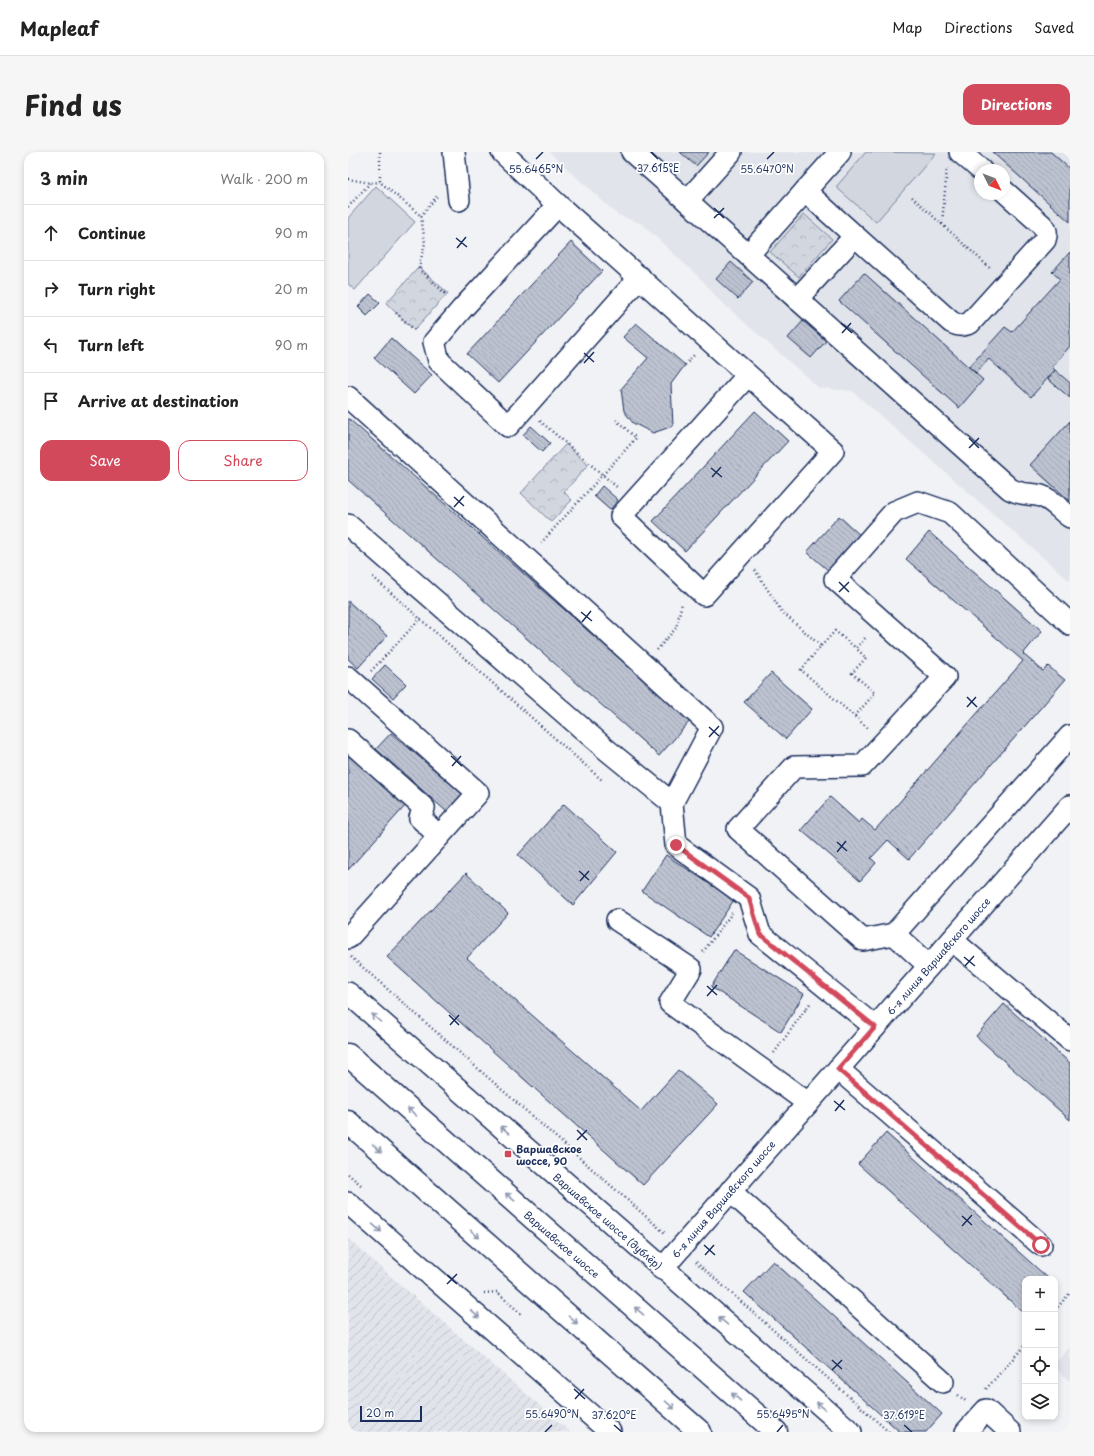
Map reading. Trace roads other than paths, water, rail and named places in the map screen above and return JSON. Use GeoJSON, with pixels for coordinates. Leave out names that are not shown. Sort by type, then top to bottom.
{"type":"FeatureCollection","features":[{"type":"Feature","properties":{"kind":"main road","name":"Варшавское шоссе"},"geometry":{"type":"LineString","coordinates":[[348,1055],[776,1432]]}},
{"type":"Feature","properties":{"kind":"main road"},"geometry":{"type":"LineString","coordinates":[[348,1122],[700,1432]]}},
{"type":"Feature","properties":{"kind":"street"},"geometry":{"type":"LineString","coordinates":[[454,152],[459,200]]}},
{"type":"Feature","properties":{"kind":"street"},"geometry":{"type":"LineString","coordinates":[[502,152],[558,205],[833,451],[704,595],[621,516],[748,375]]}},
{"type":"Feature","properties":{"kind":"street"},"geometry":{"type":"LineString","coordinates":[[632,152],[1010,489],[1018,493],[1041,496],[1050,500],[1070,517]]}},
{"type":"Feature","properties":{"kind":"street"},"geometry":{"type":"LineString","coordinates":[[687,201],[731,152]]}},
{"type":"Feature","properties":{"kind":"street"},"geometry":{"type":"LineString","coordinates":[[748,255],[840,152]]}},
{"type":"Feature","properties":{"kind":"street"},"geometry":{"type":"LineString","coordinates":[[954,159],[974,167]]}},
{"type":"Feature","properties":{"kind":"street"},"geometry":{"type":"LineString","coordinates":[[805,191],[951,322],[958,326],[964,326],[970,323],[1045,240],[1047,234],[1046,229],[1010,196]]}},
{"type":"Feature","properties":{"kind":"street"},"geometry":{"type":"LineString","coordinates":[[558,205],[462,309],[434,342],[439,361],[508,426],[640,278]]}},
{"type":"Feature","properties":{"kind":"street"},"geometry":{"type":"LineString","coordinates":[[797,299],[855,236]]}},
{"type":"Feature","properties":{"kind":"street"},"geometry":{"type":"LineString","coordinates":[[348,397],[712,727],[672,803],[676,845],[749,898],[760,934],[875,1027]]}},
{"type":"Feature","properties":{"kind":"street"},"geometry":{"type":"LineString","coordinates":[[1070,624],[950,513],[918,502],[894,512],[835,579],[945,677],[862,766],[794,767],[738,829],[863,940],[894,934],[1070,736]]}},
{"type":"Feature","properties":{"kind":"street"},"geometry":{"type":"LineString","coordinates":[[348,525],[607,750],[672,803]]}},
{"type":"Feature","properties":{"kind":"street"},"geometry":{"type":"LineString","coordinates":[[348,938],[439,836],[459,806],[478,793],[353,681]]}},
{"type":"Feature","properties":{"kind":"street"},"geometry":{"type":"LineString","coordinates":[[348,740],[424,808],[420,818],[439,836]]}},
{"type":"Feature","properties":{"kind":"street","name":"6-я линия Варшавского шоссе"},"geometry":{"type":"LineString","coordinates":[[662,1269],[928,966],[1067,814]]}},
{"type":"Feature","properties":{"kind":"street"},"geometry":{"type":"LineString","coordinates":[[617,920],[691,969],[670,1003],[808,1103]]}},
{"type":"Feature","properties":{"kind":"street"},"geometry":{"type":"LineString","coordinates":[[894,934],[928,966]]}},
{"type":"Feature","properties":{"kind":"street"},"geometry":{"type":"LineString","coordinates":[[952,940],[1070,1040]]}},
{"type":"Feature","properties":{"kind":"street","name":"Варшавское шоссе (дублёр)"},"geometry":{"type":"LineString","coordinates":[[348,993],[662,1269],[851,1432]]}},
{"type":"Feature","properties":{"kind":"street"},"geometry":{"type":"LineString","coordinates":[[838,1069],[1041,1245]]}},
{"type":"Feature","properties":{"kind":"street"},"geometry":{"type":"LineString","coordinates":[[730,1191],[943,1382]]}},
{"type":"Feature","properties":{"kind":"street"},"geometry":{"type":"LineString","coordinates":[[348,1203],[610,1432]]}},
{"type":"Feature","properties":{"kind":"street"},"geometry":{"type":"LineString","coordinates":[[966,1432],[986,1410],[1010,1432]]}},
{"type":"Feature","properties":{"kind":"place","name":"Варшавское шоссе, 90"},"geometry":{"type":"Point","coordinates":[508,1154]}}]}
